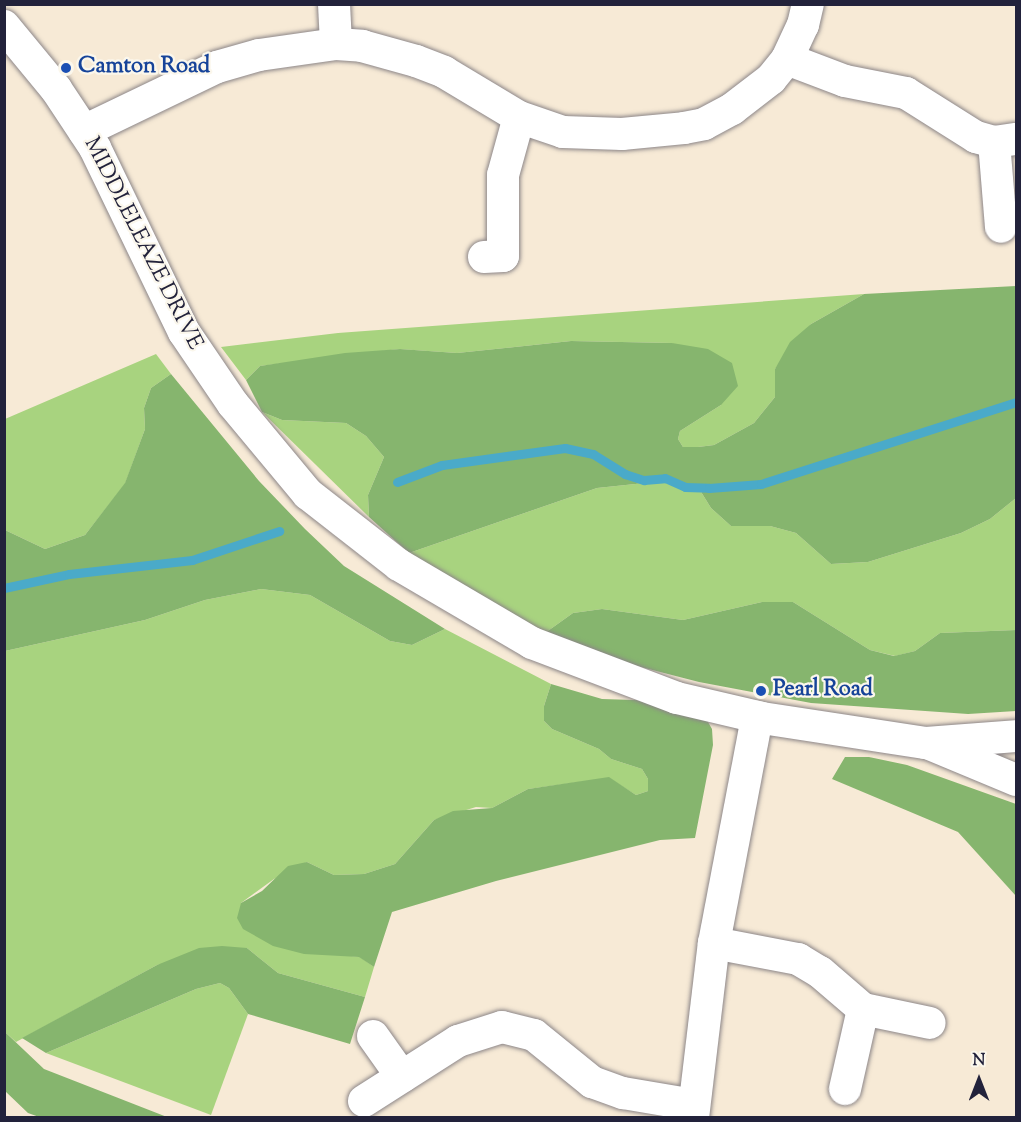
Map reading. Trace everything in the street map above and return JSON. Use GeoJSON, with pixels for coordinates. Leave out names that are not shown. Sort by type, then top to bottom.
{"type":"FeatureCollection","features":[{"type":"Feature","properties":{"kind":"street"},"geometry":{"type":"LineString","coordinates":[[334,4],[336,44]]}},
{"type":"Feature","properties":{"kind":"street"},"geometry":{"type":"LineString","coordinates":[[84,131],[217,67],[259,55],[336,44],[362,46],[416,61],[444,72],[519,117],[563,132],[594,134],[655,132],[704,124],[749,98],[771,79],[787,58],[808,4]]}},
{"type":"Feature","properties":{"kind":"street","name":"MIDDLELEAZE DRIVE"},"geometry":{"type":"LineString","coordinates":[[4,26],[38,65],[84,131],[112,179],[196,351],[271,453],[308,494],[416,577],[532,643],[643,688],[757,717],[926,743],[1017,736]]}},
{"type":"Feature","properties":{"kind":"street"},"geometry":{"type":"LineString","coordinates":[[787,58],[845,81],[906,93],[957,129],[1005,140],[1001,227]]}},
{"type":"Feature","properties":{"kind":"street"},"geometry":{"type":"LineString","coordinates":[[484,257],[503,256],[503,175],[519,117]]}},
{"type":"Feature","properties":{"kind":"street"},"geometry":{"type":"LineString","coordinates":[[364,1101],[473,1034],[511,1028],[548,1045],[592,1082],[623,1093],[693,1111],[714,943],[757,717]]}},
{"type":"Feature","properties":{"kind":"street","name":"MIDDLELEAZE DRIVE"},"geometry":{"type":"LineString","coordinates":[[926,743],[1017,780]]}},
{"type":"Feature","properties":{"kind":"street"},"geometry":{"type":"LineString","coordinates":[[714,943],[798,959],[820,972],[863,1009],[930,1023]]}},
{"type":"Feature","properties":{"kind":"street"},"geometry":{"type":"LineString","coordinates":[[845,1089],[863,1009]]}},
{"type":"Feature","properties":{"kind":"street"},"geometry":{"type":"LineString","coordinates":[[373,1036],[402,1077]]}},
{"type":"Feature","properties":{"kind":"green space"},"geometry":{"type":"Polygon","coordinates":[[[1016,286],[1016,498],[990,519],[961,533],[868,562],[831,564],[796,533],[770,526],[731,526],[711,508],[698,487],[664,481],[597,488],[409,553],[369,517],[368,495],[384,457],[366,436],[346,423],[282,420],[262,412],[246,380],[260,366],[345,353],[400,349],[457,353],[571,341],[672,343],[708,349],[732,363],[738,386],[721,405],[680,431],[678,439],[683,447],[698,447],[714,445],[754,423],[775,397],[775,369],[790,342],[811,324],[864,294],[1016,286]]]}},
{"type":"Feature","properties":{"kind":"green space"},"geometry":{"type":"Polygon","coordinates":[[[864,294],[811,324],[775,369],[775,397],[754,423],[714,445],[698,447],[683,447],[678,439],[680,431],[721,405],[672,343],[571,341],[457,353],[399,349],[260,366],[246,380],[221,347],[338,333],[864,294]]]}},
{"type":"Feature","properties":{"kind":"green space"},"geometry":{"type":"Polygon","coordinates":[[[156,354],[171,374],[151,388],[144,408],[145,429],[125,484],[85,535],[45,549],[5,530],[5,419],[156,354]]]}},
{"type":"Feature","properties":{"kind":"green space"},"geometry":{"type":"Polygon","coordinates":[[[171,374],[259,481],[344,566],[445,629],[412,645],[390,641],[310,595],[261,589],[205,600],[145,620],[5,651],[5,530],[45,549],[85,535],[125,483],[145,429],[144,408],[151,388],[171,374]]]}},
{"type":"Feature","properties":{"kind":"green space"},"geometry":{"type":"Polygon","coordinates":[[[262,412],[282,420],[346,423],[366,436],[384,457],[368,495],[369,517],[262,412]]]}},
{"type":"Feature","properties":{"kind":"green space"},"geometry":{"type":"Polygon","coordinates":[[[664,481],[698,487],[711,508],[731,526],[770,526],[796,533],[831,564],[868,562],[961,533],[990,519],[1016,498],[1016,630],[940,633],[915,651],[895,656],[870,650],[793,602],[762,602],[683,620],[602,609],[573,613],[545,633],[409,553],[597,488],[664,481]]]}},
{"type":"Feature","properties":{"kind":"green space"},"geometry":{"type":"Polygon","coordinates":[[[261,589],[310,595],[390,641],[412,645],[445,629],[551,684],[544,706],[544,721],[552,729],[599,749],[611,759],[642,769],[648,779],[648,791],[636,795],[609,778],[528,789],[492,808],[476,807],[434,820],[395,864],[364,874],[334,875],[307,862],[274,879],[241,903],[333,954],[360,957],[374,967],[365,997],[278,973],[247,948],[157,965],[16,1042],[5,1032],[5,651],[145,620],[205,600],[261,589]]]}},
{"type":"Feature","properties":{"kind":"green space"},"geometry":{"type":"Polygon","coordinates":[[[762,602],[793,602],[870,650],[894,656],[915,651],[940,633],[1016,630],[1016,711],[968,714],[811,703],[699,682],[633,665],[545,633],[573,613],[602,609],[683,620],[762,602]]]}},
{"type":"Feature","properties":{"kind":"green space"},"geometry":{"type":"Polygon","coordinates":[[[551,684],[602,699],[666,701],[704,715],[712,729],[713,745],[695,838],[660,840],[496,881],[392,912],[374,967],[359,957],[304,954],[273,946],[243,929],[237,918],[241,903],[262,891],[288,866],[307,862],[334,875],[364,874],[395,864],[434,820],[453,811],[492,808],[528,789],[609,777],[636,795],[648,791],[648,779],[642,769],[611,759],[599,749],[552,729],[544,721],[544,706],[551,684]]]}},
{"type":"Feature","properties":{"kind":"green space"},"geometry":{"type":"Polygon","coordinates":[[[845,757],[869,757],[907,765],[1016,804],[1016,896],[958,832],[832,779],[845,757]]]}},
{"type":"Feature","properties":{"kind":"green space"},"geometry":{"type":"Polygon","coordinates":[[[222,946],[247,948],[278,973],[365,997],[350,1044],[248,1014],[229,988],[220,983],[196,989],[46,1053],[22,1038],[157,965],[199,948],[222,946]]]}},
{"type":"Feature","properties":{"kind":"green space"},"geometry":{"type":"Polygon","coordinates":[[[220,983],[229,988],[248,1014],[211,1115],[46,1053],[196,989],[220,983]]]}},
{"type":"Feature","properties":{"kind":"green space"},"geometry":{"type":"Polygon","coordinates":[[[5,1032],[44,1069],[167,1117],[42,1118],[28,1113],[5,1091],[5,1032]]]}},
{"type":"Feature","properties":{"kind":"waterway"},"geometry":{"type":"LineString","coordinates":[[397,482],[442,465],[565,448],[593,454],[625,474],[644,480],[665,478],[685,487],[709,488],[761,484],[1016,402]]}},
{"type":"Feature","properties":{"kind":"waterway"},"geometry":{"type":"LineString","coordinates":[[4,588],[69,574],[192,560],[279,531]]}},
{"type":"Feature","properties":{"kind":"place","name":"Camton Road"},"geometry":{"type":"Point","coordinates":[66,68]}},
{"type":"Feature","properties":{"kind":"place","name":"Pearl Road"},"geometry":{"type":"Point","coordinates":[761,691]}}]}
